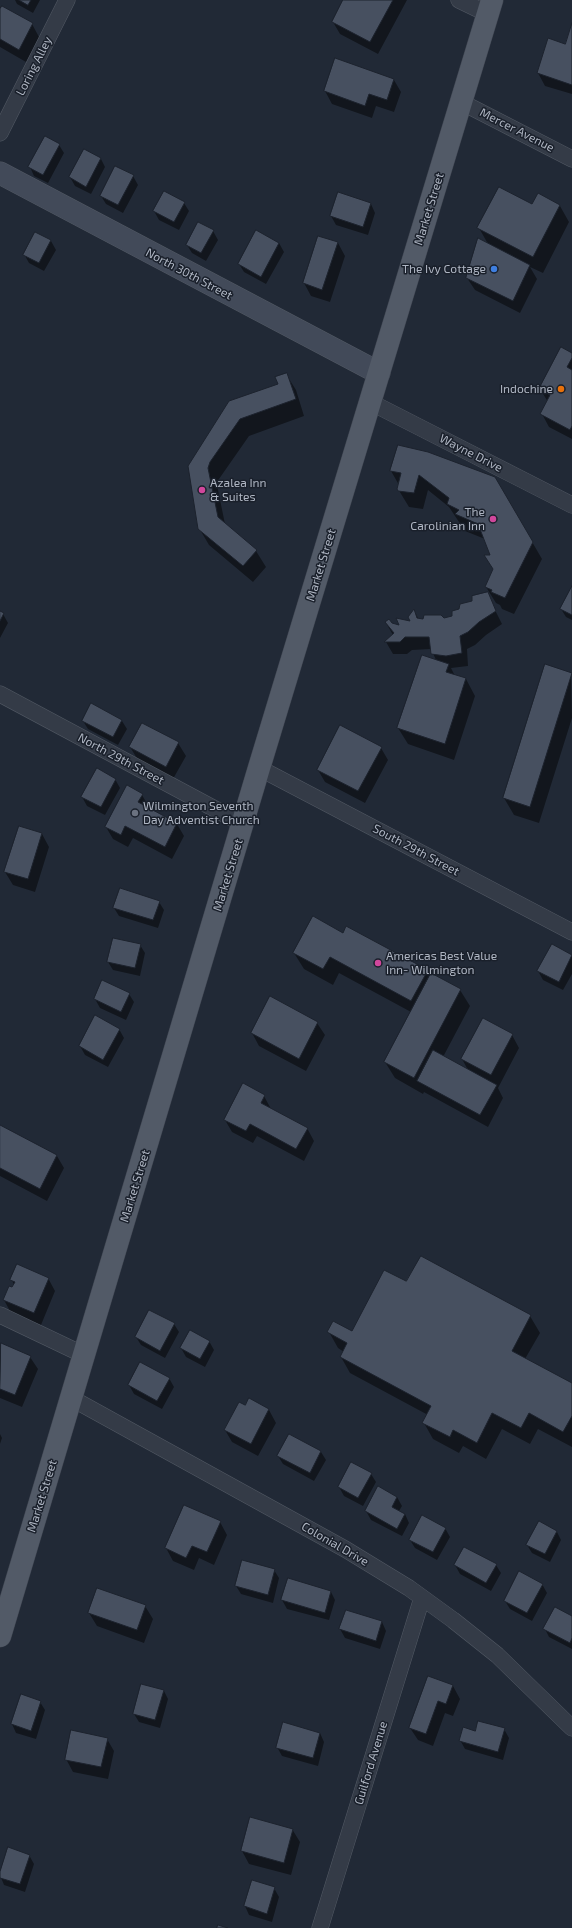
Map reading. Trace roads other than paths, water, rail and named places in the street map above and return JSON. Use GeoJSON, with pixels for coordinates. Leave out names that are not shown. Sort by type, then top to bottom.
{"type":"FeatureCollection","features":[{"type":"Feature","properties":{"kind":"main road","name":"Market Street"},"geometry":{"type":"LineString","coordinates":[[0,1636],[259,768],[490,7]]}},
{"type":"Feature","properties":{"kind":"street","name":"Loring Alley"},"geometry":{"type":"LineString","coordinates":[[0,133],[67,0]]}},
{"type":"Feature","properties":{"kind":"street"},"geometry":{"type":"LineString","coordinates":[[459,0],[490,7]]}},
{"type":"Feature","properties":{"kind":"street","name":"Mercer Avenue"},"geometry":{"type":"LineString","coordinates":[[461,102],[572,159]]}},
{"type":"Feature","properties":{"kind":"street","name":"North 30th Street"},"geometry":{"type":"LineString","coordinates":[[0,173],[379,373]]}},
{"type":"Feature","properties":{"kind":"street","name":"Wayne Drive"},"geometry":{"type":"LineString","coordinates":[[370,402],[572,505]]}},
{"type":"Feature","properties":{"kind":"street","name":"North 29th Street"},"geometry":{"type":"LineString","coordinates":[[0,694],[243,824]]}},
{"type":"Feature","properties":{"kind":"street","name":"South 29th Street"},"geometry":{"type":"LineString","coordinates":[[259,768],[572,932]]}},
{"type":"Feature","properties":{"kind":"street"},"geometry":{"type":"LineString","coordinates":[[0,1315],[84,1355]]}},
{"type":"Feature","properties":{"kind":"street","name":"Colonial Drive"},"geometry":{"type":"LineString","coordinates":[[71,1398],[345,1549],[422,1598],[497,1655],[572,1728]]}},
{"type":"Feature","properties":{"kind":"street","name":"Guilford Avenue"},"geometry":{"type":"LineString","coordinates":[[320,1928],[422,1598]]}},
{"type":"Feature","properties":{"kind":"place","name":"The Ivy Cottage"},"geometry":{"type":"Point","coordinates":[494,269]}},
{"type":"Feature","properties":{"kind":"place","name":"Indochine"},"geometry":{"type":"Point","coordinates":[561,389]}},
{"type":"Feature","properties":{"kind":"place","name":"Azalea Inn & Suites"},"geometry":{"type":"Point","coordinates":[202,490]}},
{"type":"Feature","properties":{"kind":"place","name":"The Carolinian Inn"},"geometry":{"type":"Point","coordinates":[493,519]}},
{"type":"Feature","properties":{"kind":"place","name":"Wilmington Seventh Day Adventist Church"},"geometry":{"type":"Point","coordinates":[135,813]}},
{"type":"Feature","properties":{"kind":"place","name":"Americas Best Value Inn- Wilmington"},"geometry":{"type":"Point","coordinates":[378,963]}}]}
